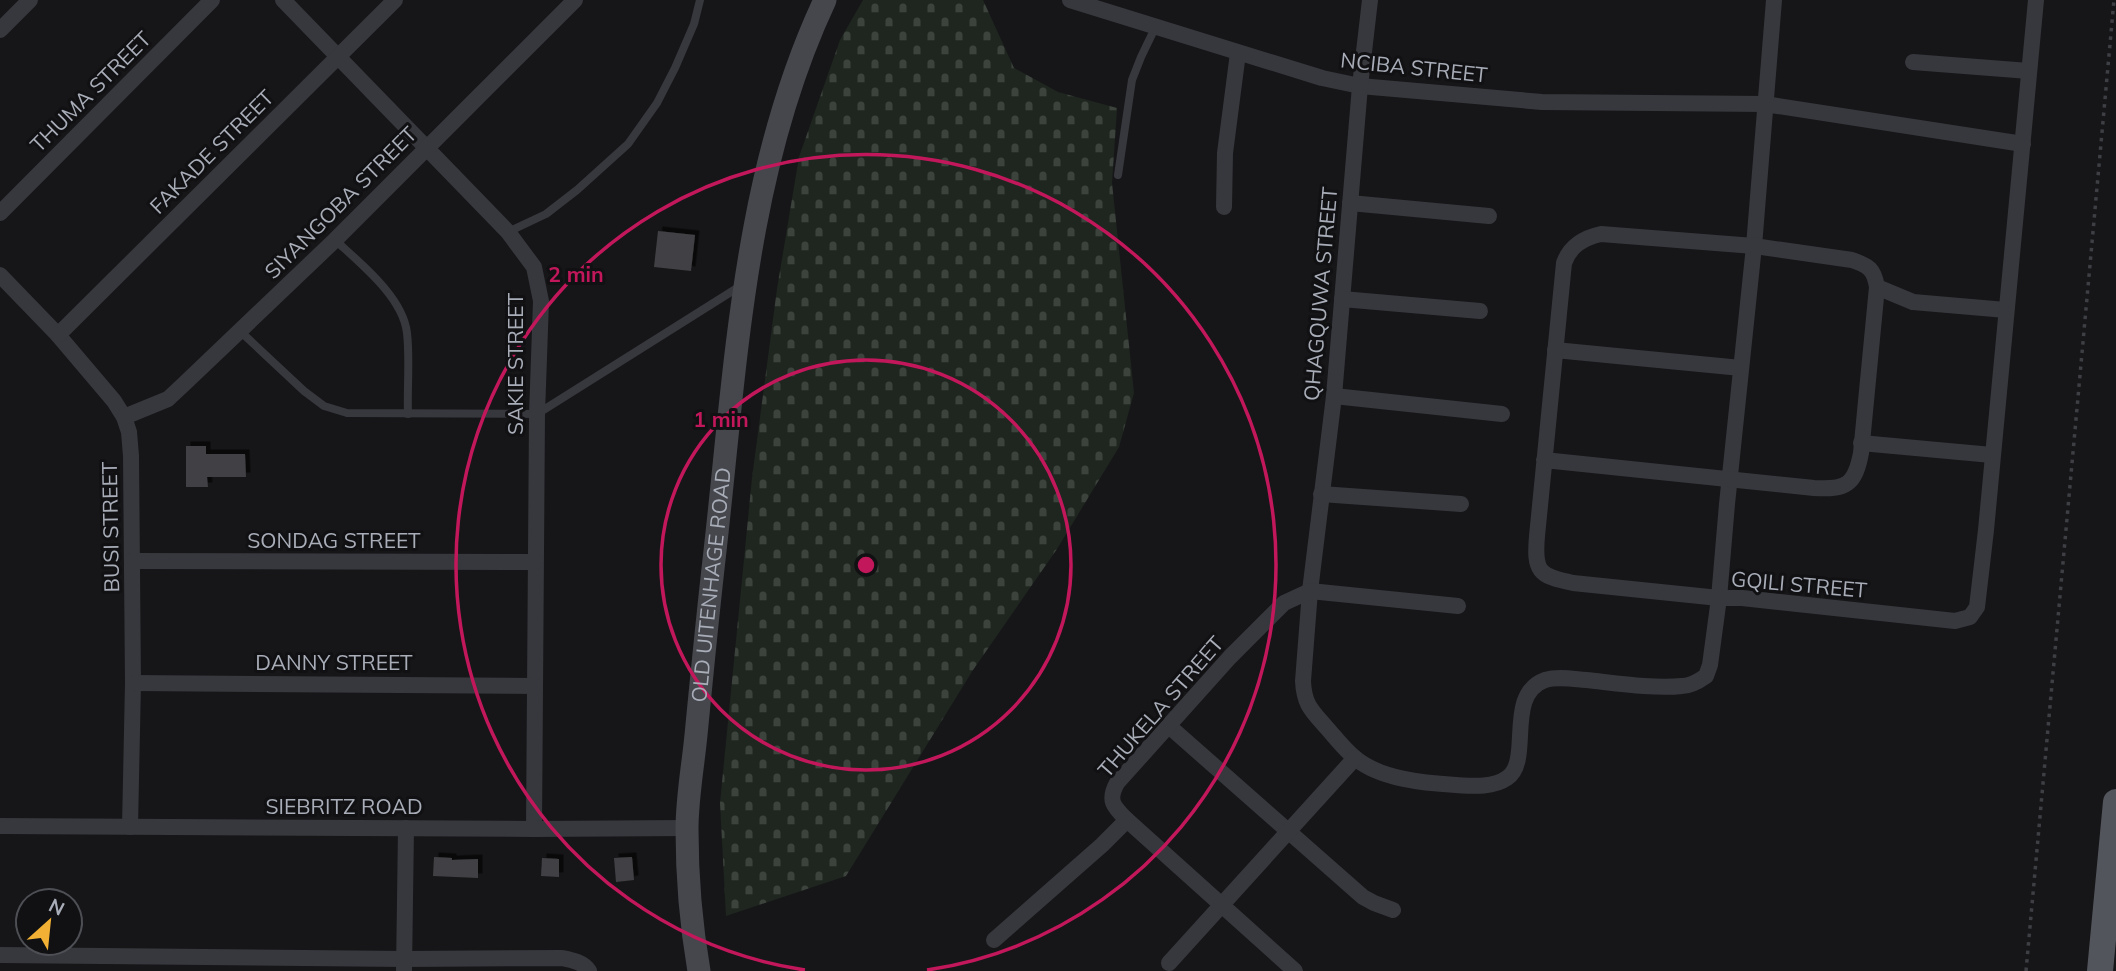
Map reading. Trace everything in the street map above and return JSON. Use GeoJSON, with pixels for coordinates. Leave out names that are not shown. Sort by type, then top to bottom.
{"type":"FeatureCollection","features":[{"type":"Feature","properties":{"kind":"main road"},"geometry":{"type":"LineString","coordinates":[[2100,971],[2116,802]]}},
{"type":"Feature","properties":{"kind":"street"},"geometry":{"type":"LineString","coordinates":[[0,30],[30,0]]}},
{"type":"Feature","properties":{"kind":"street","name":"THUMA STREET"},"geometry":{"type":"LineString","coordinates":[[0,213],[212,0]]}},
{"type":"Feature","properties":{"kind":"street","name":"SAKIE STREET"},"geometry":{"type":"LineString","coordinates":[[283,0],[508,232],[534,267],[541,301],[537,414],[534,829]]}},
{"type":"Feature","properties":{"kind":"street","name":"FAKADE STREET"},"geometry":{"type":"LineString","coordinates":[[58,335],[395,0]]}},
{"type":"Feature","properties":{"kind":"street","name":"SIYANGOBA STREET"},"geometry":{"type":"LineString","coordinates":[[124,417],[168,398],[241,332],[575,0]]}},
{"type":"Feature","properties":{"kind":"street","name":"OLD UITENHAGE ROAD"},"geometry":{"type":"LineString","coordinates":[[699,971],[687,828],[709,601],[745,284],[761,188],[774,136],[812,27],[825,0]]}},
{"type":"Feature","properties":{"kind":"street","name":"NCIBA STREET"},"geometry":{"type":"LineString","coordinates":[[1070,0],[1322,78],[1360,86],[1542,102],[1765,104],[2022,145]]}},
{"type":"Feature","properties":{"kind":"street","name":"QHAGQUWA STREET"},"geometry":{"type":"LineString","coordinates":[[1310,591],[1334,396],[1360,86],[1370,0]]}},
{"type":"Feature","properties":{"kind":"street"},"geometry":{"type":"LineString","coordinates":[[1544,460],[1729,481],[1833,489],[1844,486],[1853,479],[1857,471],[1877,287],[1875,275],[1867,266],[1852,260],[1754,246],[1601,234],[1587,237],[1567,254],[1564,263],[1544,460],[1535,559],[1541,571],[1553,579],[1720,598],[1729,481],[1754,246],[1774,0]]}},
{"type":"Feature","properties":{"kind":"street"},"geometry":{"type":"LineString","coordinates":[[1861,443],[1992,456],[2036,0]]}},
{"type":"Feature","properties":{"kind":"street"},"geometry":{"type":"LineString","coordinates":[[1224,207],[1225,153],[1238,53]]}},
{"type":"Feature","properties":{"kind":"street"},"geometry":{"type":"LineString","coordinates":[[1913,62],[2029,71]]}},
{"type":"Feature","properties":{"kind":"street"},"geometry":{"type":"LineString","coordinates":[[1350,203],[1489,216]]}},
{"type":"Feature","properties":{"kind":"street","name":"BUSI STREET"},"geometry":{"type":"LineString","coordinates":[[0,275],[101,384],[124,417],[129,432],[133,683],[130,827]]}},
{"type":"Feature","properties":{"kind":"street"},"geometry":{"type":"LineString","coordinates":[[1877,287],[1913,302],[2006,310]]}},
{"type":"Feature","properties":{"kind":"street"},"geometry":{"type":"LineString","coordinates":[[1342,299],[1480,311]]}},
{"type":"Feature","properties":{"kind":"street"},"geometry":{"type":"LineString","coordinates":[[1555,350],[1741,368]]}},
{"type":"Feature","properties":{"kind":"street"},"geometry":{"type":"LineString","coordinates":[[1334,396],[1502,414]]}},
{"type":"Feature","properties":{"kind":"street","name":"GQILI STREET"},"geometry":{"type":"LineString","coordinates":[[1310,591],[1304,696],[1309,708],[1355,758],[1385,774],[1431,783],[1495,785],[1510,777],[1516,766],[1523,703],[1531,689],[1541,681],[1555,677],[1684,687],[1706,676],[1720,598],[1742,598],[1955,621],[1970,617],[1977,607],[1992,456]]}},
{"type":"Feature","properties":{"kind":"street"},"geometry":{"type":"LineString","coordinates":[[1321,494],[1461,504]]}},
{"type":"Feature","properties":{"kind":"street","name":"SONDAG STREET"},"geometry":{"type":"LineString","coordinates":[[132,561],[536,562]]}},
{"type":"Feature","properties":{"kind":"street"},"geometry":{"type":"LineString","coordinates":[[1310,591],[1458,606]]}},
{"type":"Feature","properties":{"kind":"street","name":"THUKELA STREET"},"geometry":{"type":"LineString","coordinates":[[1295,971],[1127,820],[1111,800],[1117,783],[1271,614],[1284,603],[1310,591]]}},
{"type":"Feature","properties":{"kind":"street","name":"DANNY STREET"},"geometry":{"type":"LineString","coordinates":[[133,683],[535,686]]}},
{"type":"Feature","properties":{"kind":"street"},"geometry":{"type":"LineString","coordinates":[[1170,727],[1363,897],[1393,909]]}},
{"type":"Feature","properties":{"kind":"street"},"geometry":{"type":"LineString","coordinates":[[1167,967],[1355,758]]}},
{"type":"Feature","properties":{"kind":"street"},"geometry":{"type":"LineString","coordinates":[[994,940],[1127,820]]}},
{"type":"Feature","properties":{"kind":"street","name":"SIEBRITZ ROAD"},"geometry":{"type":"LineString","coordinates":[[0,826],[687,828]]}},
{"type":"Feature","properties":{"kind":"street"},"geometry":{"type":"LineString","coordinates":[[404,965],[406,828]]}},
{"type":"Feature","properties":{"kind":"street"},"geometry":{"type":"LineString","coordinates":[[0,955],[404,965],[562,958],[577,961],[589,971]]}},
{"type":"Feature","properties":{"kind":"lane"},"geometry":{"type":"LineString","coordinates":[[508,232],[546,214],[628,144],[657,103],[675,68],[694,24],[700,0]]}},
{"type":"Feature","properties":{"kind":"lane"},"geometry":{"type":"LineString","coordinates":[[1118,175],[1132,80],[1140,57],[1156,28]]}},
{"type":"Feature","properties":{"kind":"lane"},"geometry":{"type":"LineString","coordinates":[[335,240],[386,291],[400,311],[407,331],[408,414]]}},
{"type":"Feature","properties":{"kind":"lane"},"geometry":{"type":"LineString","coordinates":[[241,332],[304,391],[324,406],[348,413],[537,414],[745,284]]}},
{"type":"Feature","properties":{"kind":"path"},"geometry":{"type":"LineString","coordinates":[[2026,971],[2114,0]]}},
{"type":"Feature","properties":{"kind":"green space"},"geometry":{"type":"Polygon","coordinates":[[[863,0],[983,0],[1014,68],[1058,92],[1117,108],[1112,183],[1134,393],[1119,447],[1057,549],[973,670],[846,876],[726,916],[720,803],[752,478],[777,289],[799,157],[840,40],[863,0]]]}},
{"type":"Feature","properties":{"kind":"building"},"geometry":{"type":"Polygon","coordinates":[[[658,231],[695,235],[691,271],[654,267],[658,231]]]}},
{"type":"Feature","properties":{"kind":"building"},"geometry":{"type":"Polygon","coordinates":[[[186,446],[206,446],[206,454],[245,454],[246,477],[207,477],[208,487],[186,487],[186,446]]]}},
{"type":"Feature","properties":{"kind":"building"},"geometry":{"type":"Polygon","coordinates":[[[434,857],[452,860],[478,859],[478,878],[433,876],[434,857]]]}},
{"type":"Feature","properties":{"kind":"building"},"geometry":{"type":"Polygon","coordinates":[[[632,857],[634,880],[616,882],[614,858],[632,857]]]}},
{"type":"Feature","properties":{"kind":"building"},"geometry":{"type":"Polygon","coordinates":[[[542,858],[559,859],[559,877],[541,876],[542,858]]]}}]}
